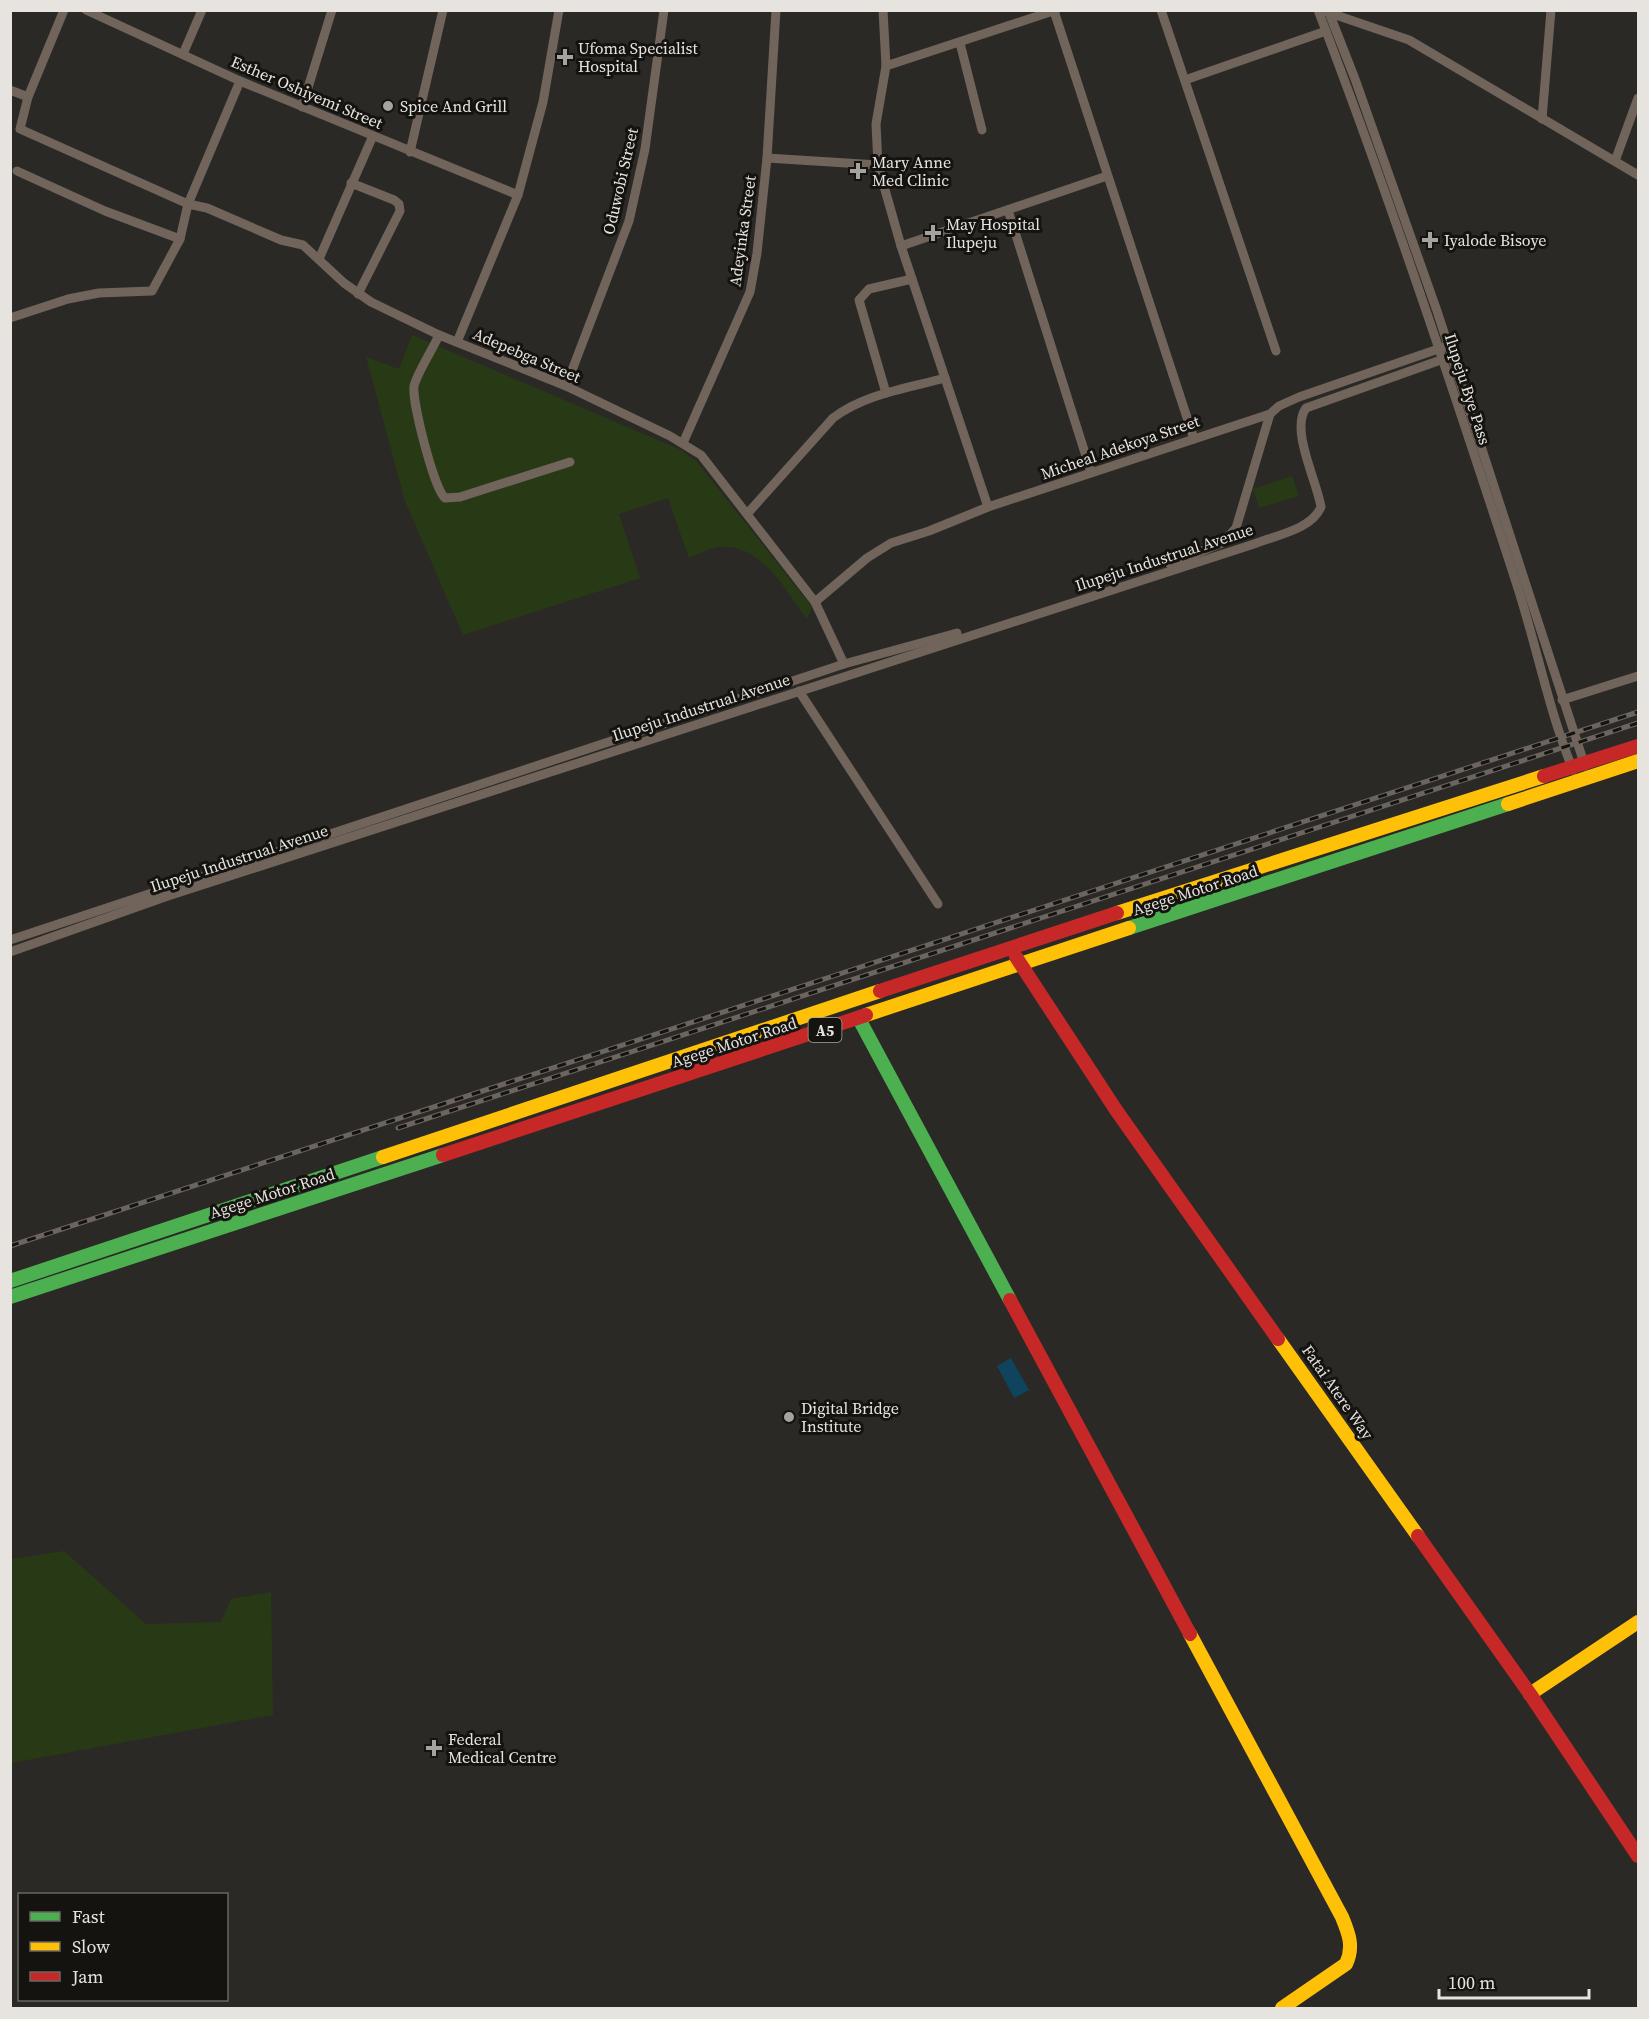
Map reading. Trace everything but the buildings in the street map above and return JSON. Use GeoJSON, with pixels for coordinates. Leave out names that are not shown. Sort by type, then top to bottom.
{"type":"FeatureCollection","features":[{"type":"Feature","properties":{"kind":"main road","name":"Agege Motor Road"},"geometry":{"type":"LineString","coordinates":[[10,1281],[1013,947],[1638,746]]}},
{"type":"Feature","properties":{"kind":"main road","name":"Agege Motor Road"},"geometry":{"type":"LineString","coordinates":[[10,1297],[490,1137],[860,1018],[1638,761]]}},
{"type":"Feature","properties":{"kind":"main road","name":"Fatai Atere Way"},"geometry":{"type":"LineString","coordinates":[[1013,947],[1019,965],[1116,1110],[1530,1694],[1638,1856]]}},
{"type":"Feature","properties":{"kind":"main road"},"geometry":{"type":"LineString","coordinates":[[860,1018],[1342,1917],[1352,1946],[1352,1954],[1346,1964],[1282,2008]]}},
{"type":"Feature","properties":{"kind":"main road"},"geometry":{"type":"LineString","coordinates":[[1530,1694],[1638,1622]]}},
{"type":"Feature","properties":{"kind":"street"},"geometry":{"type":"LineString","coordinates":[[10,90],[28,97],[64,10]]}},
{"type":"Feature","properties":{"kind":"street","name":"Esther Oshiyemi Street"},"geometry":{"type":"LineString","coordinates":[[87,10],[240,81],[372,138],[518,195]]}},
{"type":"Feature","properties":{"kind":"street"},"geometry":{"type":"LineString","coordinates":[[183,54],[202,10]]}},
{"type":"Feature","properties":{"kind":"street"},"geometry":{"type":"LineString","coordinates":[[302,107],[332,10]]}},
{"type":"Feature","properties":{"kind":"street"},"geometry":{"type":"LineString","coordinates":[[410,152],[443,10]]}},
{"type":"Feature","properties":{"kind":"street"},"geometry":{"type":"LineString","coordinates":[[457,342],[518,195],[540,112],[559,10]]}},
{"type":"Feature","properties":{"kind":"street","name":"Oduwobi Street"},"geometry":{"type":"LineString","coordinates":[[566,386],[629,221],[645,149],[664,10]]}},
{"type":"Feature","properties":{"kind":"street","name":"Adeyinka Street"},"geometry":{"type":"LineString","coordinates":[[683,443],[750,292],[757,253],[767,158],[776,10]]}},
{"type":"Feature","properties":{"kind":"street"},"geometry":{"type":"LineString","coordinates":[[883,10],[886,66],[876,124],[878,165],[901,246],[988,507]]}},
{"type":"Feature","properties":{"kind":"street"},"geometry":{"type":"LineString","coordinates":[[1161,10],[1276,351]]}},
{"type":"Feature","properties":{"kind":"street"},"geometry":{"type":"LineString","coordinates":[[1542,119],[1551,10]]}},
{"type":"Feature","properties":{"kind":"street"},"geometry":{"type":"LineString","coordinates":[[886,66],[1055,11],[1194,439]]}},
{"type":"Feature","properties":{"kind":"street"},"geometry":{"type":"LineString","coordinates":[[1323,11],[1398,34],[1638,175]]}},
{"type":"Feature","properties":{"kind":"street","name":"Ilupeju Bye Pass"},"geometry":{"type":"LineString","coordinates":[[1323,11],[1326,31],[1438,349],[1447,358],[1526,580],[1562,700],[1578,765]]}},
{"type":"Feature","properties":{"kind":"street","name":"Ilupeju Bye Pass"},"geometry":{"type":"LineString","coordinates":[[1323,11],[1355,79],[1448,345],[1447,358],[1516,582],[1558,732],[1584,779]]}},
{"type":"Feature","properties":{"kind":"street"},"geometry":{"type":"LineString","coordinates":[[1185,80],[1326,31]]}},
{"type":"Feature","properties":{"kind":"street"},"geometry":{"type":"LineString","coordinates":[[960,43],[982,130]]}},
{"type":"Feature","properties":{"kind":"street"},"geometry":{"type":"LineString","coordinates":[[10,318],[68,299],[99,293],[152,291],[160,280],[180,239],[187,208],[240,81]]}},
{"type":"Feature","properties":{"kind":"street","name":"Adepebga Street"},"geometry":{"type":"LineString","coordinates":[[28,97],[20,129],[187,208],[207,208],[281,240],[303,245],[358,294],[439,335],[566,386],[683,443],[708,462],[815,602],[844,664]]}},
{"type":"Feature","properties":{"kind":"street"},"geometry":{"type":"LineString","coordinates":[[1616,161],[1638,98]]}},
{"type":"Feature","properties":{"kind":"street"},"geometry":{"type":"LineString","coordinates":[[319,259],[372,138]]}},
{"type":"Feature","properties":{"kind":"street"},"geometry":{"type":"LineString","coordinates":[[767,158],[878,165]]}},
{"type":"Feature","properties":{"kind":"street"},"geometry":{"type":"LineString","coordinates":[[17,171],[105,211],[180,239]]}},
{"type":"Feature","properties":{"kind":"street"},"geometry":{"type":"LineString","coordinates":[[901,246],[1107,176]]}},
{"type":"Feature","properties":{"kind":"street"},"geometry":{"type":"LineString","coordinates":[[351,183],[394,200],[399,204],[400,211],[358,294]]}},
{"type":"Feature","properties":{"kind":"street"},"geometry":{"type":"LineString","coordinates":[[1008,210],[1091,472]]}},
{"type":"Feature","properties":{"kind":"street"},"geometry":{"type":"LineString","coordinates":[[886,393],[859,300],[869,289],[912,279]]}},
{"type":"Feature","properties":{"kind":"street"},"geometry":{"type":"LineString","coordinates":[[439,335],[414,385],[424,438],[439,493],[445,498],[460,497],[570,462]]}},
{"type":"Feature","properties":{"kind":"street","name":"Micheal Adekoya Street"},"geometry":{"type":"LineString","coordinates":[[815,602],[867,558],[891,543],[929,531],[988,507],[1270,414],[1290,401],[1448,345]]}},
{"type":"Feature","properties":{"kind":"street","name":"Ilupeju Industrual Avenue"},"geometry":{"type":"LineString","coordinates":[[10,952],[176,893],[1254,544],[1305,524],[1316,517],[1321,507],[1300,432],[1299,419],[1306,408],[1447,358]]}},
{"type":"Feature","properties":{"kind":"street"},"geometry":{"type":"LineString","coordinates":[[748,513],[833,418],[846,408],[886,393],[945,378]]}},
{"type":"Feature","properties":{"kind":"street","name":"Ilupeju Industrual Avenue"},"geometry":{"type":"LineString","coordinates":[[10,940],[844,664],[1047,606],[1175,563],[1222,543],[1236,528],[1270,414]]}},
{"type":"Feature","properties":{"kind":"street"},"geometry":{"type":"LineString","coordinates":[[1562,700],[1638,676]]}},
{"type":"Feature","properties":{"kind":"street"},"geometry":{"type":"LineString","coordinates":[[800,690],[938,904]]}},
{"type":"Feature","properties":{"kind":"green space"},"geometry":{"type":"Polygon","coordinates":[[[412,335],[681,450],[697,462],[812,607],[807,619],[771,571],[748,553],[735,548],[720,547],[689,558],[668,498],[619,514],[640,578],[463,635],[405,501],[366,357],[399,369],[412,335]]]}},
{"type":"Feature","properties":{"kind":"green space"},"geometry":{"type":"Polygon","coordinates":[[[1292,476],[1299,496],[1259,508],[1253,489],[1292,476]]]}},
{"type":"Feature","properties":{"kind":"green space"},"geometry":{"type":"Polygon","coordinates":[[[64,1551],[146,1624],[221,1622],[231,1599],[271,1592],[273,1715],[11,1763],[11,1559],[64,1551]]]}},
{"type":"Feature","properties":{"kind":"water"},"geometry":{"type":"Polygon","coordinates":[[[1011,1358],[1029,1390],[1014,1398],[997,1366],[1011,1358]]]}},
{"type":"Feature","properties":{"kind":"railway"},"geometry":{"type":"LineString","coordinates":[[10,1246],[1638,712]]}},
{"type":"Feature","properties":{"kind":"railway"},"geometry":{"type":"LineString","coordinates":[[398,1128],[1638,723]]}},
{"type":"Feature","properties":{"kind":"traffic: fast"},"geometry":{"type":"LineString","coordinates":[[1129,928],[1508,804]]}},
{"type":"Feature","properties":{"kind":"traffic: fast"},"geometry":{"type":"LineString","coordinates":[[859,1019],[1010,1300]]}},
{"type":"Feature","properties":{"kind":"traffic: fast"},"geometry":{"type":"LineString","coordinates":[[10,1297],[443,1155]]}},
{"type":"Feature","properties":{"kind":"traffic: fast"},"geometry":{"type":"LineString","coordinates":[[10,1281],[383,1157]]}},
{"type":"Feature","properties":{"kind":"traffic: slow"},"geometry":{"type":"LineString","coordinates":[[1508,804],[1638,761]]}},
{"type":"Feature","properties":{"kind":"traffic: slow"},"geometry":{"type":"LineString","coordinates":[[1117,913],[1544,776]]}},
{"type":"Feature","properties":{"kind":"traffic: slow"},"geometry":{"type":"LineString","coordinates":[[866,1015],[1129,928]]}},
{"type":"Feature","properties":{"kind":"traffic: slow"},"geometry":{"type":"LineString","coordinates":[[383,1157],[880,991]]}},
{"type":"Feature","properties":{"kind":"traffic: slow"},"geometry":{"type":"LineString","coordinates":[[1278,1339],[1418,1536]]}},
{"type":"Feature","properties":{"kind":"traffic: slow"},"geometry":{"type":"LineString","coordinates":[[1530,1694],[1638,1622]]}},
{"type":"Feature","properties":{"kind":"traffic: slow"},"geometry":{"type":"LineString","coordinates":[[1190,1634],[1342,1917],[1348,1935],[1350,1952],[1346,1964],[1282,2008]]}},
{"type":"Feature","properties":{"kind":"traffic: jam"},"geometry":{"type":"LineString","coordinates":[[1544,776],[1638,746]]}},
{"type":"Feature","properties":{"kind":"traffic: jam"},"geometry":{"type":"LineString","coordinates":[[880,991],[1117,913]]}},
{"type":"Feature","properties":{"kind":"traffic: jam"},"geometry":{"type":"LineString","coordinates":[[1016,957],[1116,1110],[1278,1339]]}},
{"type":"Feature","properties":{"kind":"traffic: jam"},"geometry":{"type":"LineString","coordinates":[[443,1155],[866,1015]]}},
{"type":"Feature","properties":{"kind":"traffic: jam"},"geometry":{"type":"LineString","coordinates":[[1010,1300],[1190,1634]]}},
{"type":"Feature","properties":{"kind":"traffic: jam"},"geometry":{"type":"LineString","coordinates":[[1418,1536],[1530,1694],[1638,1856]]}},
{"type":"Feature","properties":{"kind":"place","name":"Ufoma Specialist Hospital"},"geometry":{"type":"Point","coordinates":[565,57]}},
{"type":"Feature","properties":{"kind":"place","name":"Spice And Grill"},"geometry":{"type":"Point","coordinates":[388,106]}},
{"type":"Feature","properties":{"kind":"place","name":"Mary Anne Med Clinic"},"geometry":{"type":"Point","coordinates":[858,171]}},
{"type":"Feature","properties":{"kind":"place","name":"May Hospital Ilupeju"},"geometry":{"type":"Point","coordinates":[933,233]}},
{"type":"Feature","properties":{"kind":"place","name":"Iyalode Bisoye"},"geometry":{"type":"Point","coordinates":[1430,240]}},
{"type":"Feature","properties":{"kind":"place","name":"Digital Bridge Institute"},"geometry":{"type":"Point","coordinates":[789,1417]}},
{"type":"Feature","properties":{"kind":"place","name":"Federal Medical Centre"},"geometry":{"type":"Point","coordinates":[434,1748]}}]}
